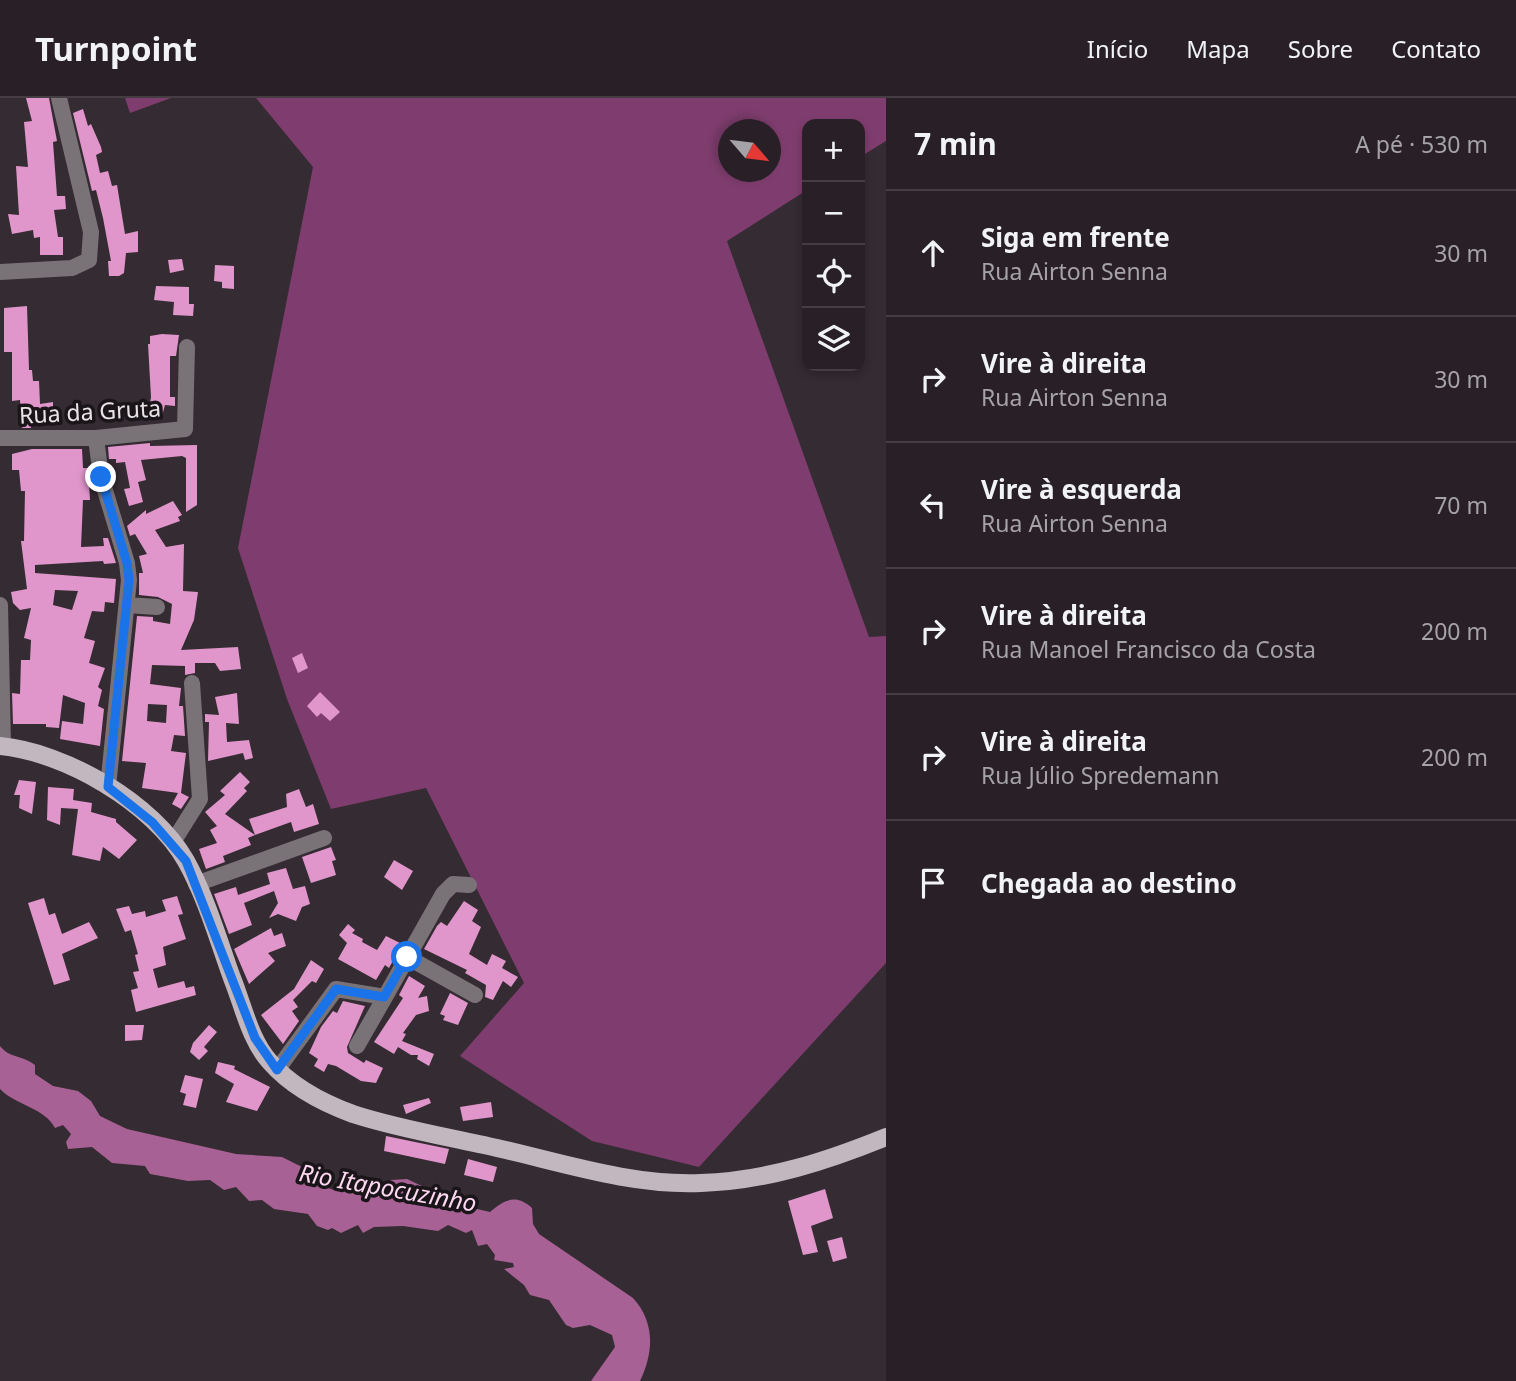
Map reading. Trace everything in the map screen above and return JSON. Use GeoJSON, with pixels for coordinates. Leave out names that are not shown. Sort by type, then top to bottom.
{"type":"FeatureCollection","features":[{"type":"Feature","properties":{"kind":"main road"},"geometry":{"type":"LineString","coordinates":[[1,746],[60,761],[108,787],[173,842],[196,884],[255,1038],[277,1070],[317,1098],[353,1114],[603,1172],[669,1184],[721,1182],[784,1171],[886,1137]]}},
{"type":"Feature","properties":{"kind":"street"},"geometry":{"type":"LineString","coordinates":[[0,272],[72,268],[89,260],[92,251],[91,232],[59,98]]}},
{"type":"Feature","properties":{"kind":"street","name":"Rua da Gruta"},"geometry":{"type":"LineString","coordinates":[[0,438],[96,438],[185,429],[187,347]]}},
{"type":"Feature","properties":{"kind":"street"},"geometry":{"type":"LineString","coordinates":[[96,438],[101,477],[127,563],[127,605],[108,787]]}},
{"type":"Feature","properties":{"kind":"street"},"geometry":{"type":"LineString","coordinates":[[127,605],[157,607]]}},
{"type":"Feature","properties":{"kind":"street"},"geometry":{"type":"LineString","coordinates":[[0,606],[1,746]]}},
{"type":"Feature","properties":{"kind":"street"},"geometry":{"type":"LineString","coordinates":[[173,842],[200,799],[192,683]]}},
{"type":"Feature","properties":{"kind":"street"},"geometry":{"type":"LineString","coordinates":[[196,884],[324,838]]}},
{"type":"Feature","properties":{"kind":"street"},"geometry":{"type":"LineString","coordinates":[[357,1045],[443,894],[453,884],[469,886]]}},
{"type":"Feature","properties":{"kind":"street"},"geometry":{"type":"LineString","coordinates":[[407,957],[475,995]]}},
{"type":"Feature","properties":{"kind":"street"},"geometry":{"type":"LineString","coordinates":[[277,1070],[336,989],[384,997]]}},
{"type":"Feature","properties":{"kind":"shaded area"},"geometry":{"type":"Polygon","coordinates":[[[125,98],[171,98],[130,113],[125,98]]]}},
{"type":"Feature","properties":{"kind":"shaded area"},"geometry":{"type":"Polygon","coordinates":[[[256,98],[886,98],[886,141],[865,154],[865,119],[802,119],[802,193],[727,241],[869,637],[886,636],[886,963],[699,1167],[592,1141],[460,1056],[524,983],[426,788],[331,809],[287,699],[238,548],[313,167],[256,98]]]}},
{"type":"Feature","properties":{"kind":"water","name":"Rio Itapocuzinho"},"geometry":{"type":"Polygon","coordinates":[[[0,1046],[7,1053],[35,1065],[35,1074],[53,1086],[78,1091],[91,1101],[100,1116],[127,1129],[236,1154],[282,1157],[306,1169],[320,1185],[334,1190],[360,1184],[372,1187],[391,1180],[407,1179],[464,1206],[490,1212],[511,1200],[521,1201],[532,1208],[533,1224],[539,1234],[633,1298],[640,1307],[649,1327],[650,1348],[640,1381],[591,1381],[615,1347],[612,1335],[590,1325],[573,1328],[566,1325],[549,1300],[530,1295],[524,1285],[504,1269],[514,1267],[513,1263],[494,1260],[495,1255],[487,1244],[478,1246],[472,1230],[466,1233],[448,1225],[438,1231],[403,1226],[374,1227],[363,1233],[358,1225],[341,1233],[332,1228],[328,1230],[317,1226],[308,1214],[274,1209],[262,1200],[249,1201],[236,1187],[224,1190],[210,1180],[188,1181],[150,1174],[145,1166],[112,1163],[92,1147],[68,1149],[66,1142],[71,1134],[63,1125],[55,1128],[37,1111],[0,1089],[0,1046]]]}},
{"type":"Feature","properties":{"kind":"building"},"geometry":{"type":"Polygon","coordinates":[[[26,98],[49,98],[57,141],[53,142],[57,196],[65,196],[66,209],[54,210],[58,237],[63,237],[63,255],[40,255],[40,237],[34,238],[33,230],[12,234],[8,214],[19,215],[16,166],[28,167],[24,122],[32,121],[26,98]]]}},
{"type":"Feature","properties":{"kind":"building"},"geometry":{"type":"Polygon","coordinates":[[[83,109],[88,126],[91,124],[101,147],[102,152],[96,155],[100,173],[108,171],[112,186],[117,185],[125,234],[138,231],[138,252],[126,253],[124,273],[119,276],[109,276],[108,261],[111,261],[103,218],[96,190],[92,191],[73,113],[83,109]]]}},
{"type":"Feature","properties":{"kind":"building"},"geometry":{"type":"Polygon","coordinates":[[[182,259],[184,270],[170,273],[168,260],[182,259]]]}},
{"type":"Feature","properties":{"kind":"building"},"geometry":{"type":"Polygon","coordinates":[[[215,265],[234,266],[234,289],[222,288],[222,282],[214,281],[215,265]]]}},
{"type":"Feature","properties":{"kind":"building"},"geometry":{"type":"Polygon","coordinates":[[[156,286],[189,287],[189,304],[194,304],[193,316],[173,315],[174,302],[154,300],[156,286]]]}},
{"type":"Feature","properties":{"kind":"building"},"geometry":{"type":"Polygon","coordinates":[[[27,306],[29,370],[32,370],[33,381],[39,381],[40,404],[53,402],[53,418],[31,420],[31,428],[22,428],[20,400],[12,401],[12,352],[4,352],[4,308],[27,306]]]}},
{"type":"Feature","properties":{"kind":"building"},"geometry":{"type":"Polygon","coordinates":[[[179,335],[176,356],[170,356],[170,397],[175,397],[175,406],[165,405],[162,416],[148,416],[151,397],[148,344],[150,336],[179,335]]]}},
{"type":"Feature","properties":{"kind":"building"},"geometry":{"type":"Polygon","coordinates":[[[150,443],[150,446],[197,445],[197,505],[186,512],[186,458],[182,456],[141,460],[146,480],[138,482],[143,502],[129,506],[124,489],[130,488],[125,462],[116,463],[116,459],[109,459],[108,447],[150,443]]]}},
{"type":"Feature","properties":{"kind":"building"},"geometry":{"type":"Polygon","coordinates":[[[32,449],[82,449],[83,468],[88,468],[90,500],[83,500],[81,547],[104,546],[103,538],[108,538],[116,563],[104,564],[103,561],[35,565],[35,573],[116,579],[114,603],[105,602],[104,612],[92,611],[84,638],[95,641],[89,663],[105,668],[98,687],[102,690],[98,706],[104,709],[100,746],[60,739],[62,721],[83,724],[85,703],[63,695],[59,728],[46,727],[46,724],[13,724],[12,693],[20,694],[21,660],[30,660],[31,640],[24,638],[31,608],[20,610],[13,603],[11,592],[27,589],[21,541],[24,541],[25,491],[21,491],[19,470],[12,470],[12,454],[32,449]],[[55,590],[53,605],[72,610],[78,591],[55,590]]]}},
{"type":"Feature","properties":{"kind":"building"},"geometry":{"type":"Polygon","coordinates":[[[173,501],[182,515],[178,517],[180,521],[155,530],[166,547],[184,544],[183,591],[198,592],[194,620],[181,650],[238,647],[241,669],[220,671],[215,663],[195,663],[195,673],[185,675],[185,666],[152,665],[150,684],[181,688],[179,706],[183,706],[185,736],[174,735],[171,751],[186,753],[181,793],[189,797],[181,809],[172,804],[178,793],[142,788],[146,763],[122,761],[137,616],[153,617],[153,621],[170,624],[172,604],[158,597],[139,595],[139,573],[143,573],[139,556],[147,554],[135,534],[130,536],[127,526],[146,510],[146,514],[173,501]],[[148,704],[147,721],[166,723],[167,705],[148,704]]]}},
{"type":"Feature","properties":{"kind":"building"},"geometry":{"type":"Polygon","coordinates":[[[302,653],[308,668],[298,673],[292,658],[302,653]]]}},
{"type":"Feature","properties":{"kind":"building"},"geometry":{"type":"Polygon","coordinates":[[[320,692],[340,712],[330,721],[321,713],[317,717],[307,706],[320,692]]]}},
{"type":"Feature","properties":{"kind":"building"},"geometry":{"type":"Polygon","coordinates":[[[237,693],[239,724],[226,723],[227,742],[249,740],[253,758],[245,760],[243,753],[208,761],[209,722],[205,722],[205,714],[219,715],[215,697],[237,693]]]}},
{"type":"Feature","properties":{"kind":"building"},"geometry":{"type":"Polygon","coordinates":[[[240,772],[250,782],[244,788],[247,791],[225,814],[255,835],[248,838],[251,845],[223,856],[225,862],[206,869],[199,849],[217,843],[210,830],[217,826],[205,812],[225,795],[220,791],[240,772]]]}},
{"type":"Feature","properties":{"kind":"building"},"geometry":{"type":"Polygon","coordinates":[[[19,780],[36,782],[32,814],[19,808],[20,795],[14,795],[19,780]]]}},
{"type":"Feature","properties":{"kind":"building"},"geometry":{"type":"Polygon","coordinates":[[[48,787],[74,789],[73,800],[92,803],[91,812],[116,819],[116,822],[137,840],[119,859],[103,847],[100,861],[72,855],[78,809],[61,808],[60,825],[47,820],[48,787]]]}},
{"type":"Feature","properties":{"kind":"building"},"geometry":{"type":"Polygon","coordinates":[[[299,789],[306,807],[313,804],[319,824],[294,832],[291,822],[255,835],[249,819],[287,807],[286,794],[299,789]]]}},
{"type":"Feature","properties":{"kind":"building"},"geometry":{"type":"Polygon","coordinates":[[[331,847],[336,860],[332,861],[336,875],[311,883],[302,857],[331,847]]]}},
{"type":"Feature","properties":{"kind":"building"},"geometry":{"type":"Polygon","coordinates":[[[394,860],[413,871],[402,890],[384,877],[394,860]]]}},
{"type":"Feature","properties":{"kind":"building"},"geometry":{"type":"Polygon","coordinates":[[[286,868],[293,889],[305,886],[310,904],[302,907],[296,921],[278,914],[269,918],[278,903],[274,891],[244,903],[252,925],[229,934],[214,894],[236,887],[238,895],[270,884],[267,873],[286,868]]]}},
{"type":"Feature","properties":{"kind":"building"},"geometry":{"type":"Polygon","coordinates":[[[177,896],[183,914],[178,915],[186,939],[163,947],[166,965],[153,969],[158,988],[184,981],[186,988],[194,986],[196,995],[136,1012],[131,990],[138,988],[133,972],[139,971],[135,955],[138,954],[131,930],[125,932],[116,909],[129,906],[132,914],[145,911],[146,917],[166,911],[162,900],[177,896]]]}},
{"type":"Feature","properties":{"kind":"building"},"geometry":{"type":"Polygon","coordinates":[[[44,898],[49,915],[55,913],[62,934],[89,922],[98,938],[62,954],[70,980],[54,985],[28,903],[44,898]]]}},
{"type":"Feature","properties":{"kind":"building"},"geometry":{"type":"Polygon","coordinates":[[[464,901],[478,910],[472,921],[481,927],[469,954],[487,965],[492,954],[506,961],[502,968],[518,977],[511,987],[503,981],[493,1000],[485,997],[486,985],[465,973],[467,970],[424,949],[437,926],[441,922],[447,926],[464,901]]]}},
{"type":"Feature","properties":{"kind":"building"},"geometry":{"type":"Polygon","coordinates":[[[348,924],[355,930],[352,933],[363,939],[362,942],[377,950],[386,936],[402,944],[389,968],[385,965],[376,980],[338,959],[347,943],[339,935],[348,924]]]}},
{"type":"Feature","properties":{"kind":"building"},"geometry":{"type":"Polygon","coordinates":[[[271,928],[274,936],[282,933],[286,946],[268,953],[275,961],[249,984],[234,949],[271,928]]]}},
{"type":"Feature","properties":{"kind":"building"},"geometry":{"type":"Polygon","coordinates":[[[311,960],[324,969],[316,983],[312,981],[293,1000],[298,1007],[292,1011],[299,1021],[283,1044],[261,1015],[294,989],[311,960]]]}},
{"type":"Feature","properties":{"kind":"building"},"geometry":{"type":"Polygon","coordinates":[[[409,976],[425,986],[418,998],[427,996],[429,1011],[416,1015],[403,1033],[406,1034],[402,1041],[434,1054],[429,1066],[417,1059],[418,1055],[411,1055],[398,1047],[394,1054],[374,1042],[403,998],[399,995],[409,976]]]}},
{"type":"Feature","properties":{"kind":"building"},"geometry":{"type":"Polygon","coordinates":[[[450,993],[468,1003],[458,1025],[443,1020],[445,1016],[440,1014],[450,993]]]}},
{"type":"Feature","properties":{"kind":"building"},"geometry":{"type":"Polygon","coordinates":[[[343,1001],[365,1006],[347,1047],[348,1053],[364,1063],[366,1060],[383,1068],[376,1083],[361,1081],[336,1066],[328,1064],[324,1072],[314,1066],[318,1059],[309,1053],[321,1027],[333,1011],[337,1013],[343,1001]]]}},
{"type":"Feature","properties":{"kind":"building"},"geometry":{"type":"Polygon","coordinates":[[[125,1025],[144,1025],[142,1040],[125,1041],[125,1025]]]}},
{"type":"Feature","properties":{"kind":"building"},"geometry":{"type":"Polygon","coordinates":[[[209,1025],[217,1032],[204,1047],[208,1051],[199,1060],[190,1052],[193,1043],[209,1025]]]}},
{"type":"Feature","properties":{"kind":"building"},"geometry":{"type":"Polygon","coordinates":[[[218,1062],[235,1066],[234,1069],[270,1087],[257,1111],[226,1102],[234,1084],[215,1073],[218,1062]]]}},
{"type":"Feature","properties":{"kind":"building"},"geometry":{"type":"Polygon","coordinates":[[[185,1075],[203,1079],[196,1108],[183,1105],[186,1094],[180,1092],[185,1075]]]}},
{"type":"Feature","properties":{"kind":"building"},"geometry":{"type":"Polygon","coordinates":[[[429,1098],[431,1103],[406,1114],[403,1105],[429,1098]]]}},
{"type":"Feature","properties":{"kind":"building"},"geometry":{"type":"Polygon","coordinates":[[[491,1102],[493,1117],[463,1121],[460,1107],[491,1102]]]}},
{"type":"Feature","properties":{"kind":"building"},"geometry":{"type":"Polygon","coordinates":[[[386,1136],[449,1149],[445,1164],[384,1151],[386,1136]]]}},
{"type":"Feature","properties":{"kind":"building"},"geometry":{"type":"Polygon","coordinates":[[[468,1159],[497,1167],[493,1182],[464,1175],[468,1159]]]}},
{"type":"Feature","properties":{"kind":"building"},"geometry":{"type":"Polygon","coordinates":[[[825,1189],[833,1218],[811,1226],[818,1252],[803,1255],[788,1201],[825,1189]]]}},
{"type":"Feature","properties":{"kind":"building"},"geometry":{"type":"Polygon","coordinates":[[[842,1237],[847,1258],[833,1262],[827,1241],[842,1237]]]}},
{"type":"Feature","properties":{"kind":"route"},"geometry":{"type":"LineString","coordinates":[[101,477],[127,563],[129,580],[108,787],[152,822],[173,842],[186,861],[261,1050],[277,1070],[336,989],[384,997],[407,957]]}}]}
